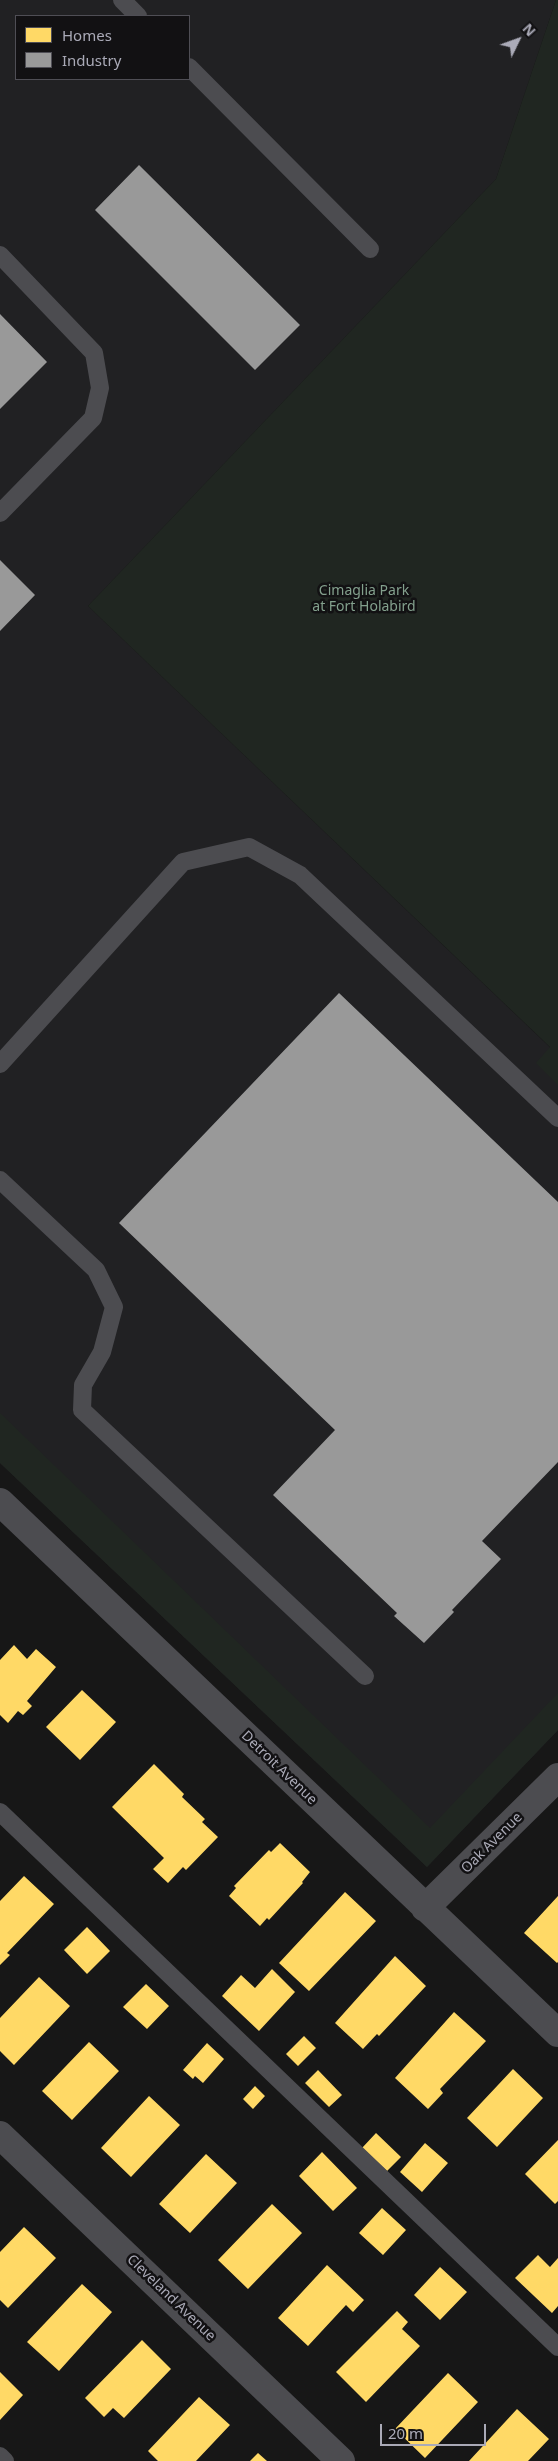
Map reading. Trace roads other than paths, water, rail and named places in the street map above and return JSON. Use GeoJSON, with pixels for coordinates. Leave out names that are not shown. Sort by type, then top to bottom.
{"type":"FeatureCollection","features":[{"type":"Feature","properties":{"kind":"street","name":"Detroit Avenue"},"geometry":{"type":"LineString","coordinates":[[0,1502],[558,2033]]}},
{"type":"Feature","properties":{"kind":"street","name":"Oak Avenue"},"geometry":{"type":"LineString","coordinates":[[425,1908],[558,1777]]}},
{"type":"Feature","properties":{"kind":"street","name":"Cleveland Avenue"},"geometry":{"type":"LineString","coordinates":[[0,2135],[341,2461]]}},
{"type":"Feature","properties":{"kind":"lane"},"geometry":{"type":"LineString","coordinates":[[122,0],[137,15]]}},
{"type":"Feature","properties":{"kind":"lane"},"geometry":{"type":"LineString","coordinates":[[190,68],[370,249]]}},
{"type":"Feature","properties":{"kind":"lane"},"geometry":{"type":"LineString","coordinates":[[0,255],[94,353],[100,388],[94,418],[0,513]]}},
{"type":"Feature","properties":{"kind":"lane"},"geometry":{"type":"LineString","coordinates":[[0,1064],[183,862],[250,847],[300,875],[558,1118]]}},
{"type":"Feature","properties":{"kind":"lane"},"geometry":{"type":"LineString","coordinates":[[0,1180],[96,1270],[114,1307],[102,1352],[84,1385],[82,1410],[365,1676]]}},
{"type":"Feature","properties":{"kind":"lane"},"geometry":{"type":"LineString","coordinates":[[0,1812],[558,2347]]}},
{"type":"Feature","properties":{"kind":"lane"},"geometry":{"type":"LineString","coordinates":[[0,2456],[5,2461]]}},
{"type":"Feature","properties":{"kind":"park label","name":"Cimaglia Park at Fort Holabird"},"geometry":{"type":"Point","coordinates":[364,600]}}]}
